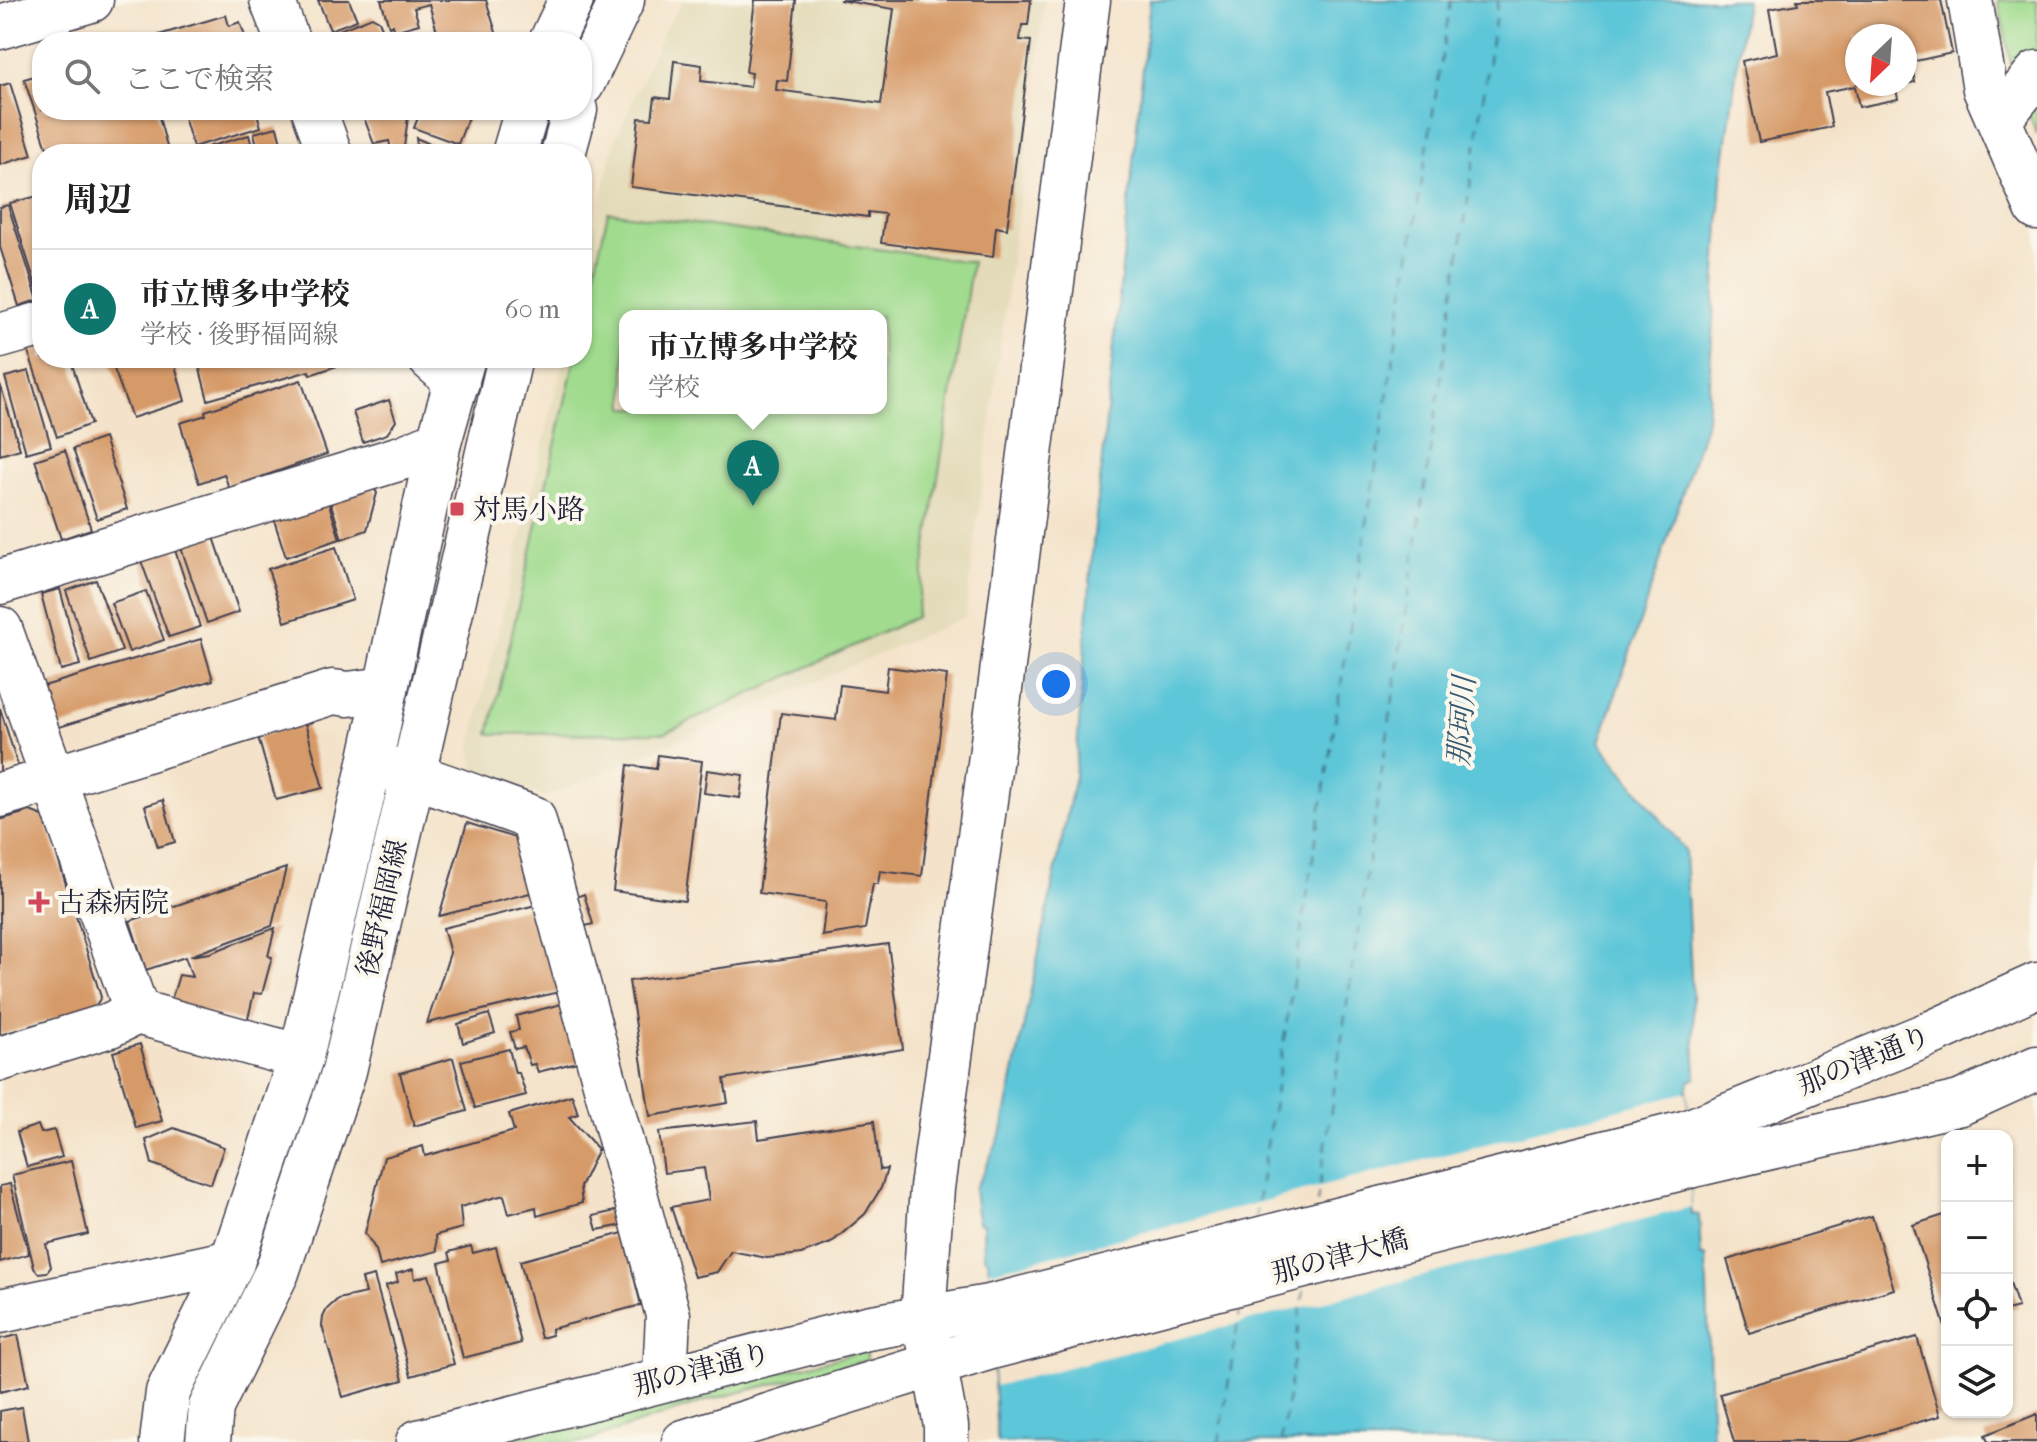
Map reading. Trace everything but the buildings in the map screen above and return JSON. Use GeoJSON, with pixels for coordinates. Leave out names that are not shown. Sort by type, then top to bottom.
{"type":"FeatureCollection","features":[{"type":"Feature","properties":{"kind":"street"},"geometry":{"type":"LineString","coordinates":[[0,27],[91,0]]}},
{"type":"Feature","properties":{"kind":"street"},"geometry":{"type":"LineString","coordinates":[[272,0],[284,32]]}},
{"type":"Feature","properties":{"kind":"street"},"geometry":{"type":"LineString","coordinates":[[556,32],[571,0]]}},
{"type":"Feature","properties":{"kind":"street"},"geometry":{"type":"LineString","coordinates":[[592,63],[622,0]]}},
{"type":"Feature","properties":{"kind":"street"},"geometry":{"type":"LineString","coordinates":[[946,1442],[946,1426],[923,1317],[932,1188],[1000,689],[1088,0]]}},
{"type":"Feature","properties":{"kind":"street"},"geometry":{"type":"LineString","coordinates":[[1970,0],[1985,89],[2037,208]]}},
{"type":"Feature","properties":{"kind":"street"},"geometry":{"type":"LineString","coordinates":[[1999,120],[2037,73]]}},
{"type":"Feature","properties":{"kind":"street"},"geometry":{"type":"LineString","coordinates":[[318,120],[326,144]]}},
{"type":"Feature","properties":{"kind":"street"},"geometry":{"type":"LineString","coordinates":[[517,144],[524,120]]}},
{"type":"Feature","properties":{"kind":"street"},"geometry":{"type":"LineString","coordinates":[[566,144],[572,120]]}},
{"type":"Feature","properties":{"kind":"street"},"geometry":{"type":"LineString","coordinates":[[0,336],[32,327]]}},
{"type":"Feature","properties":{"kind":"street","name":"後野福岡線"},"geometry":{"type":"LineString","coordinates":[[162,1442],[168,1392],[232,1262],[301,1057],[386,689],[439,442],[450,368]]}},
{"type":"Feature","properties":{"kind":"street","name":"後野福岡線"},"geometry":{"type":"LineString","coordinates":[[208,1442],[211,1407],[277,1272],[344,1071],[508,368]]}},
{"type":"Feature","properties":{"kind":"street"},"geometry":{"type":"LineString","coordinates":[[0,582],[404,457],[439,442]]}},
{"type":"Feature","properties":{"kind":"street"},"geometry":{"type":"LineString","coordinates":[[0,629],[137,1012]]}},
{"type":"Feature","properties":{"kind":"street"},"geometry":{"type":"LineString","coordinates":[[0,795],[333,692],[348,694],[386,689]]}},
{"type":"Feature","properties":{"kind":"street"},"geometry":{"type":"LineString","coordinates":[[370,763],[413,774],[446,789],[533,818],[668,1315],[665,1378]]}},
{"type":"Feature","properties":{"kind":"street","name":"那の津通り"},"geometry":{"type":"LineString","coordinates":[[1689,1149],[2037,985]]}},
{"type":"Feature","properties":{"kind":"street"},"geometry":{"type":"LineString","coordinates":[[0,1059],[110,1025],[137,1012],[301,1057]]}},
{"type":"Feature","properties":{"kind":"street","name":"那の津通り"},"geometry":{"type":"LineString","coordinates":[[1689,1149],[1960,1103],[2037,1068]]}},
{"type":"Feature","properties":{"kind":"street","name":"那の津大橋"},"geometry":{"type":"LineString","coordinates":[[990,1327],[1689,1149]]}},
{"type":"Feature","properties":{"kind":"street"},"geometry":{"type":"LineString","coordinates":[[0,1311],[232,1262]]}},
{"type":"Feature","properties":{"kind":"street","name":"那の津通り"},"geometry":{"type":"LineString","coordinates":[[418,1442],[867,1328],[923,1317],[990,1327]]}},
{"type":"Feature","properties":{"kind":"street"},"geometry":{"type":"LineString","coordinates":[[684,1442],[934,1362],[990,1327]]}},
{"type":"Feature","properties":{"kind":"shaded area"},"geometry":{"type":"Polygon","coordinates":[[[684,0],[1045,0],[965,617],[546,797],[475,771],[471,745],[562,368],[592,368],[592,238],[614,143],[663,32],[684,0]]]}},
{"type":"Feature","properties":{"kind":"green space"},"geometry":{"type":"Polygon","coordinates":[[[1998,0],[2037,0],[2037,135],[2014,80],[1998,0]]]}},
{"type":"Feature","properties":{"kind":"green space"},"geometry":{"type":"Polygon","coordinates":[[[608,212],[972,262],[916,617],[665,733],[489,734],[573,368],[592,368],[592,282],[608,212]]]}},
{"type":"Feature","properties":{"kind":"green space"},"geometry":{"type":"Polygon","coordinates":[[[865,1351],[868,1360],[709,1400],[583,1442],[498,1442],[865,1351]]]}},
{"type":"Feature","properties":{"kind":"water","name":"那珂川"},"geometry":{"type":"Polygon","coordinates":[[[1150,0],[1746,0],[1722,177],[1707,419],[1600,742],[1685,850],[1696,1078],[1689,1081],[1687,1092],[1691,1207],[1692,1214],[1699,1215],[1701,1256],[1706,1256],[1712,1442],[997,1442],[988,1260],[984,1257],[983,1224],[978,1223],[974,1189],[1002,1131],[1075,776],[1093,545],[1150,0]]]}},
{"type":"Feature","properties":{"kind":"pier"},"geometry":{"type":"Polygon","coordinates":[[[1687,1092],[1691,1207],[995,1386],[988,1269],[994,1271],[1687,1092]]]}},
{"type":"Feature","properties":{"kind":"ferry route"},"geometry":{"type":"LineString","coordinates":[[1255,1219],[1451,0]]}},
{"type":"Feature","properties":{"kind":"ferry route"},"geometry":{"type":"LineString","coordinates":[[1317,1203],[1498,0]]}},
{"type":"Feature","properties":{"kind":"ferry route"},"geometry":{"type":"LineString","coordinates":[[1281,1442],[1304,1289]]}},
{"type":"Feature","properties":{"kind":"ferry route"},"geometry":{"type":"LineString","coordinates":[[1219,1442],[1241,1304]]}},
{"type":"Feature","properties":{"kind":"place","name":"市立博多中学校"},"geometry":{"type":"Point","coordinates":[753,506]}},
{"type":"Feature","properties":{"kind":"place","name":"対馬小路"},"geometry":{"type":"Point","coordinates":[457,509]}},
{"type":"Feature","properties":{"kind":"place","name":"古森病院"},"geometry":{"type":"Point","coordinates":[39,902]}}]}
